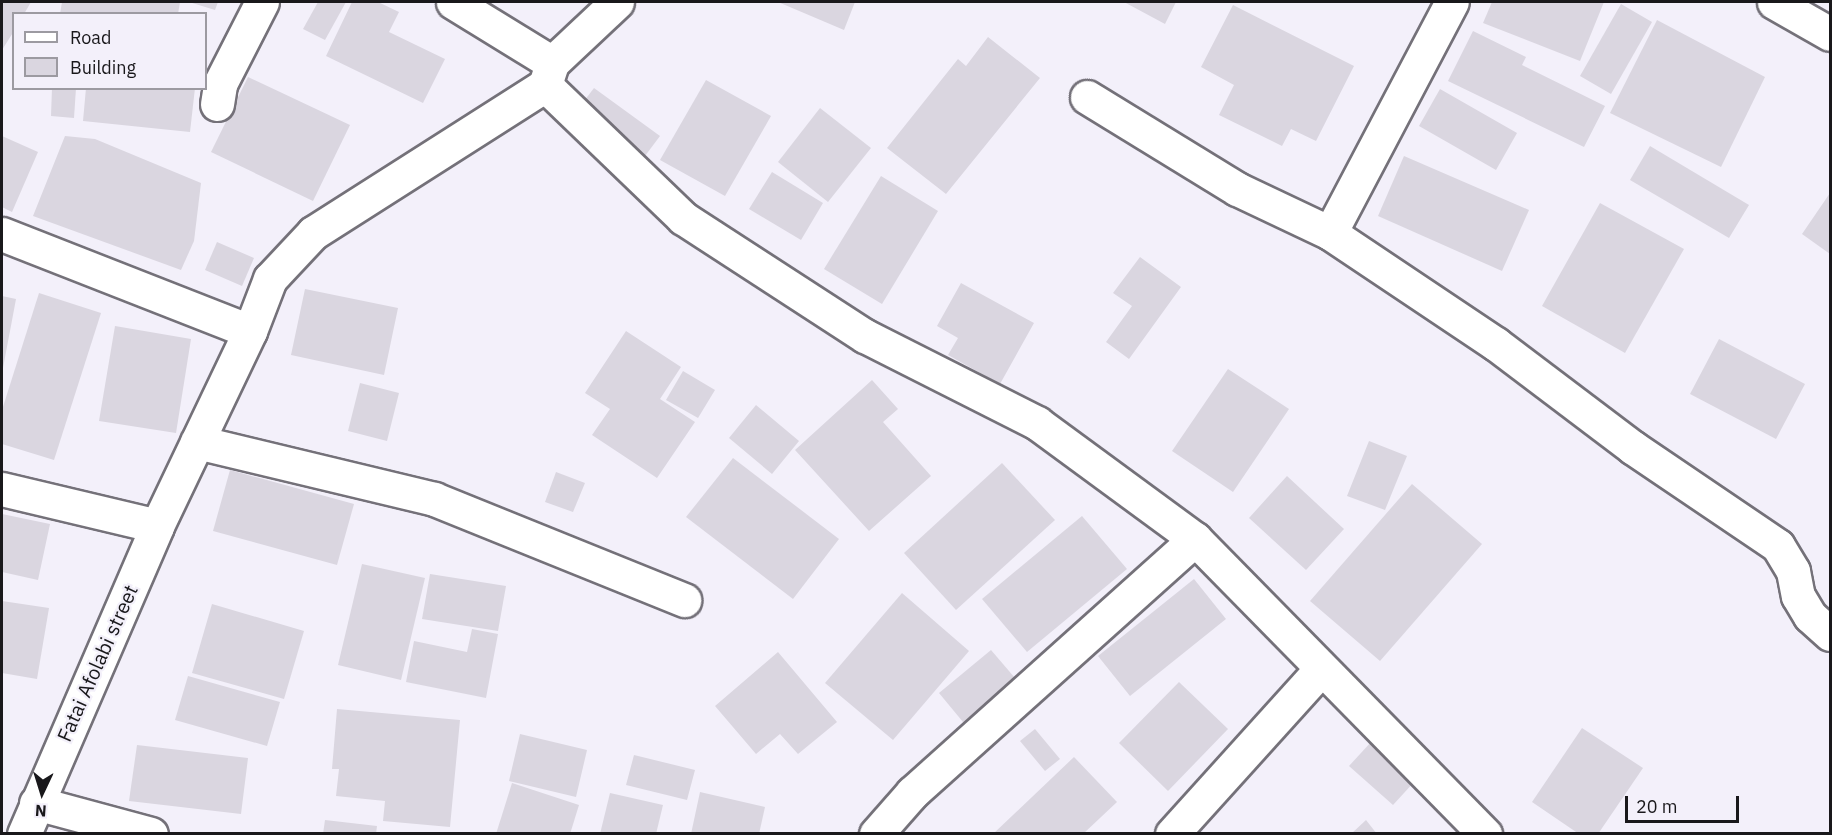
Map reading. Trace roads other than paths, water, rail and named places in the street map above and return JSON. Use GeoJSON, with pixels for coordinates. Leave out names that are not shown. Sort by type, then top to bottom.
{"type":"FeatureCollection","features":[{"type":"Feature","properties":{"kind":"street"},"geometry":{"type":"LineString","coordinates":[[217,104],[220,84],[262,2]]}},
{"type":"Feature","properties":{"kind":"street"},"geometry":{"type":"LineString","coordinates":[[453,2],[549,74],[683,218],[865,336],[1037,423],[1195,539],[1485,834]]}},
{"type":"Feature","properties":{"kind":"street","name":"Fatai Afolabi street"},"geometry":{"type":"LineString","coordinates":[[24,834],[157,526],[250,331],[270,279],[313,233],[549,74],[617,2]]}},
{"type":"Feature","properties":{"kind":"street"},"geometry":{"type":"LineString","coordinates":[[1330,232],[1452,2]]}},
{"type":"Feature","properties":{"kind":"street"},"geometry":{"type":"LineString","coordinates":[[1774,2],[1830,34]]}},
{"type":"Feature","properties":{"kind":"street"},"geometry":{"type":"LineString","coordinates":[[1087,97],[1237,189],[1330,232],[1496,344],[1632,447],[1778,546],[1793,571],[1798,596],[1810,616],[1830,634]]}},
{"type":"Feature","properties":{"kind":"street"},"geometry":{"type":"LineString","coordinates":[[2,234],[250,331]]}},
{"type":"Feature","properties":{"kind":"street"},"geometry":{"type":"LineString","coordinates":[[197,442],[434,499],[684,600]]}},
{"type":"Feature","properties":{"kind":"street"},"geometry":{"type":"LineString","coordinates":[[2,489],[157,526]]}},
{"type":"Feature","properties":{"kind":"street"},"geometry":{"type":"LineString","coordinates":[[876,834],[912,793],[1195,539]]}},
{"type":"Feature","properties":{"kind":"street"},"geometry":{"type":"LineString","coordinates":[[1172,834],[1321,669]]}},
{"type":"Feature","properties":{"kind":"street"},"geometry":{"type":"LineString","coordinates":[[36,803],[151,834]]}}]}
